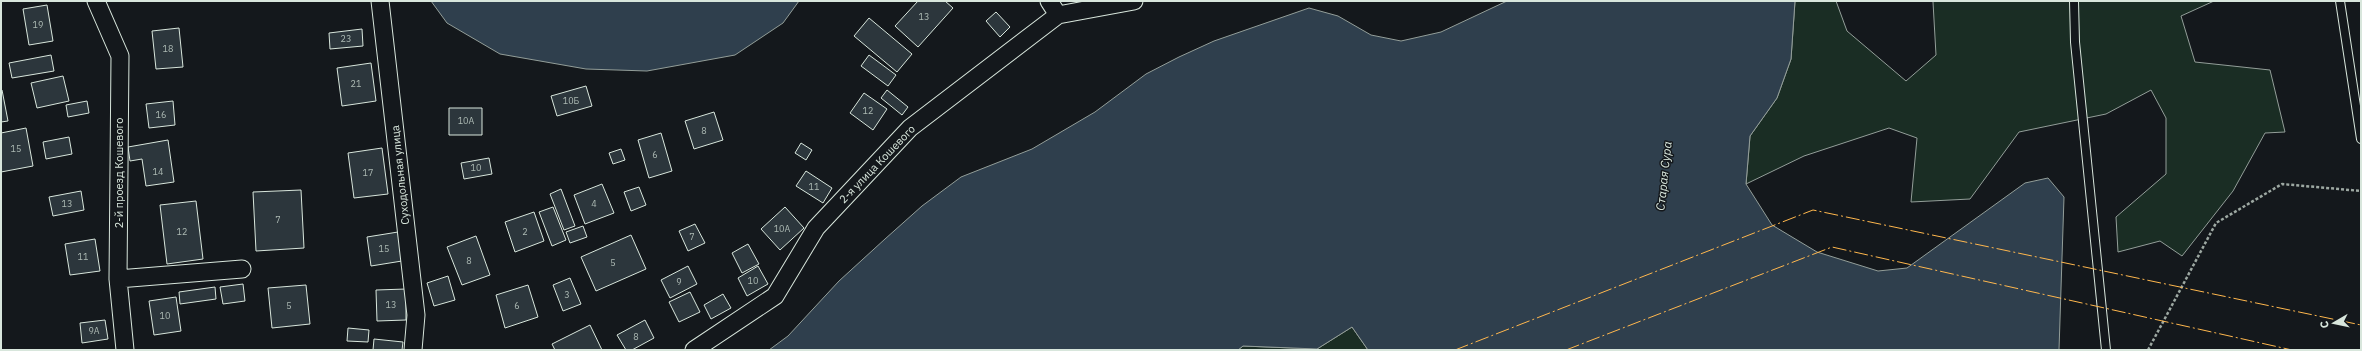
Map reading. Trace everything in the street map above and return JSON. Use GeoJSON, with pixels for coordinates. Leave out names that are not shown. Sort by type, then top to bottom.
{"type":"FeatureCollection","features":[{"type":"Feature","properties":{"kind":"street","name":"2-й проезд Кошевого"},"geometry":{"type":"LineString","coordinates":[[96,1],[120,56],[118,279],[125,350]]}},
{"type":"Feature","properties":{"kind":"street","name":"Суходольная улица"},"geometry":{"type":"LineString","coordinates":[[380,1],[416,315],[413,350]]}},
{"type":"Feature","properties":{"kind":"street","name":"2-я улица Кошевого"},"geometry":{"type":"LineString","coordinates":[[694,350],[775,296],[816,228],[910,128],[1054,8],[1134,1]]}},
{"type":"Feature","properties":{"kind":"street"},"geometry":{"type":"LineString","coordinates":[[118,279],[242,269]]}},
{"type":"Feature","properties":{"kind":"lane"},"geometry":{"type":"LineString","coordinates":[[2074,1],[2076,49],[2106,350]]}},
{"type":"Feature","properties":{"kind":"lane"},"geometry":{"type":"LineString","coordinates":[[2340,1],[2358,100],[2361,139]]}},
{"type":"Feature","properties":{"kind":"path"},"geometry":{"type":"LineString","coordinates":[[2148,350],[2216,223],[2282,184],[2361,191]]}},
{"type":"Feature","properties":{"kind":"green space"},"geometry":{"type":"Polygon","coordinates":[[[1795,1],[1836,1],[1847,31],[1906,81],[1936,55],[1934,1],[2214,1],[2181,16],[2195,62],[2270,70],[2285,132],[2265,133],[2233,191],[2182,256],[2160,241],[2118,252],[2116,217],[2166,174],[2166,118],[2151,90],[2106,114],[2019,132],[1970,199],[1911,202],[1917,138],[1889,128],[1804,156],[1746,184],[1750,136],[1777,98],[1791,59],[1795,1]]]}},
{"type":"Feature","properties":{"kind":"green space"},"geometry":{"type":"Polygon","coordinates":[[[1352,327],[1368,350],[1238,350],[1243,346],[1317,349],[1352,327]]]}},
{"type":"Feature","properties":{"kind":"water"},"geometry":{"type":"Polygon","coordinates":[[[431,1],[799,1],[783,23],[735,55],[647,71],[586,69],[500,54],[447,23],[431,1]]]}},
{"type":"Feature","properties":{"kind":"water","name":"Старая Сура"},"geometry":{"type":"Polygon","coordinates":[[[1507,1],[1795,1],[1791,59],[1777,98],[1750,136],[1746,184],[1772,225],[1817,252],[1878,271],[1907,268],[2025,183],[2048,178],[2064,197],[2059,350],[1368,350],[1352,327],[1317,349],[1243,346],[1238,350],[769,350],[788,336],[839,281],[885,239],[922,206],[961,177],[1032,149],[1095,112],[1146,74],[1179,57],[1214,41],[1309,8],[1338,16],[1371,35],[1401,41],[1441,32],[1507,1]]]}},
{"type":"Feature","properties":{"kind":"building"},"geometry":{"type":"Polygon","coordinates":[[[918,1],[945,1],[953,8],[918,47],[895,26],[918,1]]]}},
{"type":"Feature","properties":{"kind":"building"},"geometry":{"type":"Polygon","coordinates":[[[47,5],[53,41],[29,45],[23,9],[47,5]]]}},
{"type":"Feature","properties":{"kind":"building"},"geometry":{"type":"Polygon","coordinates":[[[996,12],[1010,27],[1000,37],[986,21],[996,12]]]}},
{"type":"Feature","properties":{"kind":"building"},"geometry":{"type":"Polygon","coordinates":[[[869,18],[912,54],[897,72],[854,36],[869,18]]]}},
{"type":"Feature","properties":{"kind":"building"},"geometry":{"type":"Polygon","coordinates":[[[179,28],[183,67],[156,69],[152,31],[179,28]]]}},
{"type":"Feature","properties":{"kind":"building"},"geometry":{"type":"Polygon","coordinates":[[[362,29],[363,46],[330,49],[329,33],[362,29]]]}},
{"type":"Feature","properties":{"kind":"building"},"geometry":{"type":"Polygon","coordinates":[[[51,55],[54,71],[12,78],[9,63],[51,55]]]}},
{"type":"Feature","properties":{"kind":"building"},"geometry":{"type":"Polygon","coordinates":[[[869,55],[896,75],[888,86],[861,66],[869,55]]]}},
{"type":"Feature","properties":{"kind":"building"},"geometry":{"type":"Polygon","coordinates":[[[371,63],[376,101],[342,106],[337,68],[371,63]]]}},
{"type":"Feature","properties":{"kind":"building"},"geometry":{"type":"Polygon","coordinates":[[[63,76],[69,101],[37,108],[31,83],[63,76]]]}},
{"type":"Feature","properties":{"kind":"building"},"geometry":{"type":"Polygon","coordinates":[[[586,86],[592,106],[557,116],[551,96],[586,86]]]}},
{"type":"Feature","properties":{"kind":"building"},"geometry":{"type":"Polygon","coordinates":[[[2,90],[8,121],[1,122],[1,91],[2,90]]]}},
{"type":"Feature","properties":{"kind":"building"},"geometry":{"type":"Polygon","coordinates":[[[887,90],[908,107],[902,115],[881,98],[887,90]]]}},
{"type":"Feature","properties":{"kind":"building"},"geometry":{"type":"Polygon","coordinates":[[[864,93],[887,109],[873,130],[850,113],[864,93]]]}},
{"type":"Feature","properties":{"kind":"building"},"geometry":{"type":"Polygon","coordinates":[[[87,101],[89,113],[68,117],[66,105],[87,101]]]}},
{"type":"Feature","properties":{"kind":"building"},"geometry":{"type":"Polygon","coordinates":[[[173,101],[175,125],[149,128],[146,104],[173,101]]]}},
{"type":"Feature","properties":{"kind":"building"},"geometry":{"type":"Polygon","coordinates":[[[449,108],[482,108],[482,135],[449,135],[449,108]]]}},
{"type":"Feature","properties":{"kind":"building"},"geometry":{"type":"Polygon","coordinates":[[[714,112],[723,140],[694,149],[685,121],[714,112]]]}},
{"type":"Feature","properties":{"kind":"building"},"geometry":{"type":"Polygon","coordinates":[[[26,128],[33,166],[1,172],[1,133],[26,128]]]}},
{"type":"Feature","properties":{"kind":"building"},"geometry":{"type":"Polygon","coordinates":[[[661,133],[672,171],[649,178],[638,140],[661,133]]]}},
{"type":"Feature","properties":{"kind":"building"},"geometry":{"type":"Polygon","coordinates":[[[69,137],[72,154],[46,159],[43,142],[69,137]]]}},
{"type":"Feature","properties":{"kind":"building"},"geometry":{"type":"Polygon","coordinates":[[[168,140],[174,182],[146,186],[142,159],[130,161],[128,147],[168,140]]]}},
{"type":"Feature","properties":{"kind":"building"},"geometry":{"type":"Polygon","coordinates":[[[801,143],[812,150],[806,160],[795,153],[801,143]]]}},
{"type":"Feature","properties":{"kind":"building"},"geometry":{"type":"Polygon","coordinates":[[[382,148],[388,194],[354,198],[348,153],[382,148]]]}},
{"type":"Feature","properties":{"kind":"building"},"geometry":{"type":"Polygon","coordinates":[[[621,149],[625,160],[613,164],[609,153],[621,149]]]}},
{"type":"Feature","properties":{"kind":"building"},"geometry":{"type":"Polygon","coordinates":[[[489,158],[492,174],[464,179],[461,163],[489,158]]]}},
{"type":"Feature","properties":{"kind":"building"},"geometry":{"type":"Polygon","coordinates":[[[806,171],[832,188],[823,203],[796,186],[806,171]]]}},
{"type":"Feature","properties":{"kind":"building"},"geometry":{"type":"Polygon","coordinates":[[[602,184],[614,213],[585,224],[574,195],[602,184]]]}},
{"type":"Feature","properties":{"kind":"building"},"geometry":{"type":"Polygon","coordinates":[[[639,187],[646,205],[631,211],[624,192],[639,187]]]}},
{"type":"Feature","properties":{"kind":"building"},"geometry":{"type":"Polygon","coordinates":[[[561,189],[575,226],[564,230],[550,194],[561,189]]]}},
{"type":"Feature","properties":{"kind":"building"},"geometry":{"type":"Polygon","coordinates":[[[301,190],[304,248],[256,251],[253,192],[301,190]]]}},
{"type":"Feature","properties":{"kind":"building"},"geometry":{"type":"Polygon","coordinates":[[[81,191],[84,210],[53,216],[49,197],[81,191]]]}},
{"type":"Feature","properties":{"kind":"building"},"geometry":{"type":"Polygon","coordinates":[[[196,201],[203,259],[167,264],[160,205],[196,201]]]}},
{"type":"Feature","properties":{"kind":"building"},"geometry":{"type":"Polygon","coordinates":[[[553,207],[566,240],[552,246],[539,212],[553,207]]]}},
{"type":"Feature","properties":{"kind":"building"},"geometry":{"type":"Polygon","coordinates":[[[785,207],[804,228],[780,250],[761,229],[785,207]]]}},
{"type":"Feature","properties":{"kind":"building"},"geometry":{"type":"Polygon","coordinates":[[[534,212],[544,241],[515,252],[505,222],[534,212]]]}},
{"type":"Feature","properties":{"kind":"building"},"geometry":{"type":"Polygon","coordinates":[[[695,224],[705,243],[688,251],[679,231],[695,224]]]}},
{"type":"Feature","properties":{"kind":"building"},"geometry":{"type":"Polygon","coordinates":[[[583,226],[587,237],[570,243],[566,232],[583,226]]]}},
{"type":"Feature","properties":{"kind":"building"},"geometry":{"type":"Polygon","coordinates":[[[398,232],[402,261],[371,266],[367,237],[398,232]]]}},
{"type":"Feature","properties":{"kind":"building"},"geometry":{"type":"Polygon","coordinates":[[[631,235],[646,269],[596,291],[581,257],[631,235]]]}},
{"type":"Feature","properties":{"kind":"building"},"geometry":{"type":"Polygon","coordinates":[[[476,236],[490,275],[462,285],[447,247],[476,236]]]}},
{"type":"Feature","properties":{"kind":"building"},"geometry":{"type":"Polygon","coordinates":[[[95,239],[100,271],[70,275],[65,244],[95,239]]]}},
{"type":"Feature","properties":{"kind":"building"},"geometry":{"type":"Polygon","coordinates":[[[748,244],[759,264],[742,273],[732,253],[748,244]]]}},
{"type":"Feature","properties":{"kind":"building"},"geometry":{"type":"Polygon","coordinates":[[[688,266],[697,284],[670,298],[661,280],[688,266]]]}},
{"type":"Feature","properties":{"kind":"building"},"geometry":{"type":"Polygon","coordinates":[[[758,266],[768,284],[747,296],[738,278],[758,266]]]}},
{"type":"Feature","properties":{"kind":"building"},"geometry":{"type":"Polygon","coordinates":[[[448,276],[455,300],[434,306],[427,283],[448,276]]]}},
{"type":"Feature","properties":{"kind":"building"},"geometry":{"type":"Polygon","coordinates":[[[570,278],[581,304],[563,311],[553,285],[570,278]]]}},
{"type":"Feature","properties":{"kind":"building"},"geometry":{"type":"Polygon","coordinates":[[[243,284],[245,301],[223,304],[220,287],[243,284]]]}},
{"type":"Feature","properties":{"kind":"building"},"geometry":{"type":"Polygon","coordinates":[[[306,285],[310,324],[272,328],[268,288],[306,285]]]}},
{"type":"Feature","properties":{"kind":"building"},"geometry":{"type":"Polygon","coordinates":[[[528,285],[538,317],[505,328],[496,295],[528,285]]]}},
{"type":"Feature","properties":{"kind":"building"},"geometry":{"type":"Polygon","coordinates":[[[215,287],[216,299],[180,304],[179,292],[215,287]]]}},
{"type":"Feature","properties":{"kind":"building"},"geometry":{"type":"Polygon","coordinates":[[[406,289],[406,320],[377,321],[376,290],[406,289]]]}},
{"type":"Feature","properties":{"kind":"building"},"geometry":{"type":"Polygon","coordinates":[[[690,292],[700,312],[679,322],[669,302],[690,292]]]}},
{"type":"Feature","properties":{"kind":"building"},"geometry":{"type":"Polygon","coordinates":[[[723,294],[731,308],[711,319],[704,305],[723,294]]]}},
{"type":"Feature","properties":{"kind":"building"},"geometry":{"type":"Polygon","coordinates":[[[176,297],[181,331],[154,335],[149,301],[176,297]]]}},
{"type":"Feature","properties":{"kind":"building"},"geometry":{"type":"Polygon","coordinates":[[[105,320],[108,339],[82,343],[80,323],[105,320]]]}},
{"type":"Feature","properties":{"kind":"building"},"geometry":{"type":"Polygon","coordinates":[[[645,320],[654,338],[632,350],[626,350],[617,335],[645,320]]]}},
{"type":"Feature","properties":{"kind":"building"},"geometry":{"type":"Polygon","coordinates":[[[590,325],[602,350],[555,350],[552,344],[590,325]]]}},
{"type":"Feature","properties":{"kind":"building"},"geometry":{"type":"Polygon","coordinates":[[[348,328],[369,330],[368,342],[347,341],[348,328]]]}},
{"type":"Feature","properties":{"kind":"building"},"geometry":{"type":"Polygon","coordinates":[[[374,339],[403,342],[402,350],[373,350],[374,339]]]}},
{"type":"Feature","properties":{"kind":"power"},"geometry":{"type":"LineString","coordinates":[[1455,350],[1813,210],[2361,325]]}},
{"type":"Feature","properties":{"kind":"power"},"geometry":{"type":"LineString","coordinates":[[1566,350],[1832,247],[2292,350]]}}]}
